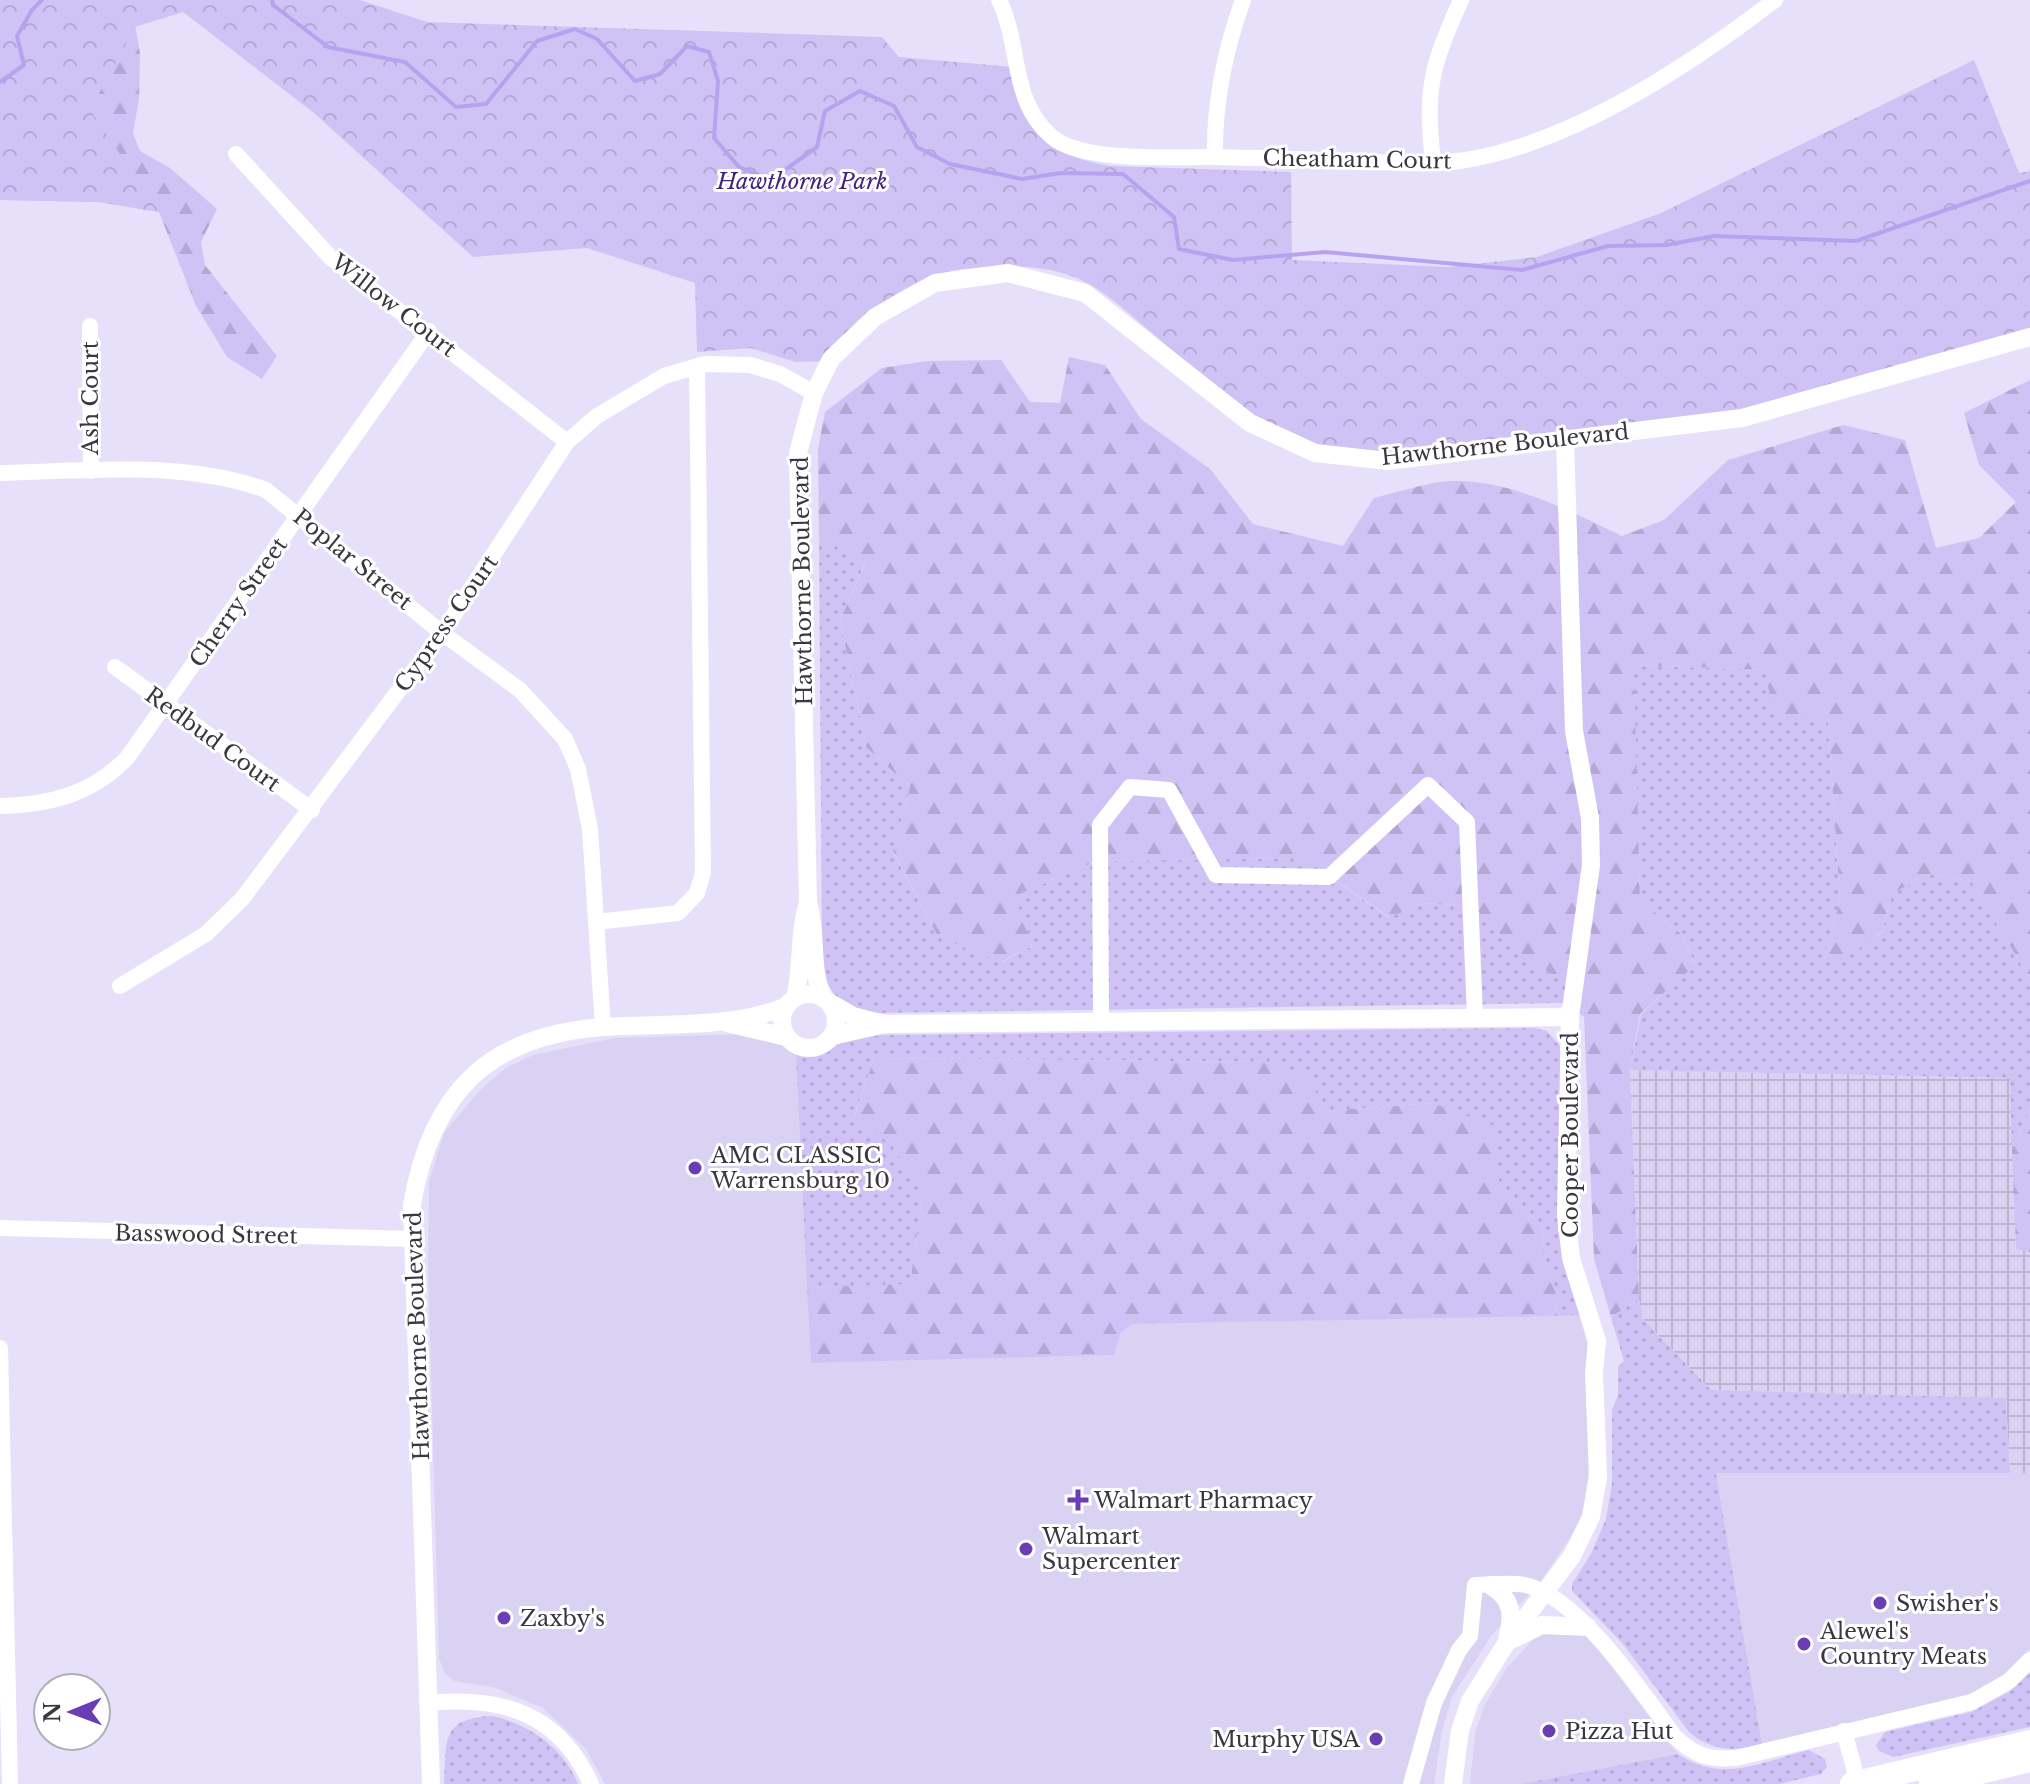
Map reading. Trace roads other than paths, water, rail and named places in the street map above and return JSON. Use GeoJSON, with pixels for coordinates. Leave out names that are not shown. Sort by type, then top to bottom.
{"type":"FeatureCollection","features":[{"type":"Feature","properties":{"kind":"main road"},"geometry":{"type":"LineString","coordinates":[[1855,1783],[2030,1742]]}},
{"type":"Feature","properties":{"kind":"main road"},"geometry":{"type":"LineString","coordinates":[[1931,1784],[2030,1760]]}},
{"type":"Feature","properties":{"kind":"street","name":"Cheatham Court"},"geometry":{"type":"LineString","coordinates":[[999,0],[1008,18],[1015,47],[1017,81],[1025,104],[1037,122],[1061,144],[1094,152],[1433,162],[1463,161],[1527,145],[1612,106],[1775,0]]}},
{"type":"Feature","properties":{"kind":"street"},"geometry":{"type":"LineString","coordinates":[[1215,157],[1220,90],[1243,0]]}},
{"type":"Feature","properties":{"kind":"street"},"geometry":{"type":"LineString","coordinates":[[1433,162],[1428,93],[1435,61],[1461,0]]}},
{"type":"Feature","properties":{"kind":"street","name":"Willow Court"},"geometry":{"type":"LineString","coordinates":[[236,154],[330,257],[429,331],[567,442]]}},
{"type":"Feature","properties":{"kind":"street","name":"Hawthorne Boulevard"},"geometry":{"type":"LineString","coordinates":[[826,1000],[816,980],[815,925],[808,903],[798,453],[814,393],[831,359],[875,317],[935,283],[1008,273],[1085,293],[1250,423],[1315,453],[1388,461],[1742,418],[2030,337]]}},
{"type":"Feature","properties":{"kind":"street","name":"Ash Court"},"geometry":{"type":"LineString","coordinates":[[90,326],[91,471]]}},
{"type":"Feature","properties":{"kind":"street","name":"Cherry Street"},"geometry":{"type":"LineString","coordinates":[[0,806],[51,801],[81,792],[108,777],[165,705],[429,331]]}},
{"type":"Feature","properties":{"kind":"street","name":"Cypress Court"},"geometry":{"type":"LineString","coordinates":[[120,986],[206,934],[242,899],[312,810],[442,633],[567,442],[632,394],[664,376],[697,366],[750,365],[780,374],[814,393]]}},
{"type":"Feature","properties":{"kind":"street"},"geometry":{"type":"LineString","coordinates":[[596,922],[678,913],[697,893],[703,873],[697,366]]}},
{"type":"Feature","properties":{"kind":"street","name":"Cooper Boulevard"},"geometry":{"type":"LineString","coordinates":[[1453,1784],[1460,1731],[1470,1701],[1507,1642],[1572,1556],[1591,1517],[1598,1477],[1594,1373],[1597,1341],[1571,1258],[1566,1216],[1570,1017],[1591,865],[1590,818],[1574,731],[1565,438]]}},
{"type":"Feature","properties":{"kind":"street","name":"Poplar Street"},"geometry":{"type":"LineString","coordinates":[[0,473],[202,473],[237,479],[266,490],[442,633],[520,690],[565,739],[585,798],[603,1027]]}},
{"type":"Feature","properties":{"kind":"street","name":"Redbud Court"},"geometry":{"type":"LineString","coordinates":[[115,667],[312,810]]}},
{"type":"Feature","properties":{"kind":"street"},"geometry":{"type":"LineString","coordinates":[[1101,1021],[1100,825],[1130,787],[1169,790],[1216,875],[1329,877],[1428,785],[1467,822],[1475,1017]]}},
{"type":"Feature","properties":{"kind":"street","name":"Hawthorne Boulevard"},"geometry":{"type":"LineString","coordinates":[[727,1023],[790,1002],[801,972],[801,928],[808,903]]}},
{"type":"Feature","properties":{"kind":"street"},"geometry":{"type":"LineString","coordinates":[[810,994],[826,1000],[836,1019],[832,1036],[818,1047],[809,1049],[792,1044],[781,1022],[790,1002],[810,994]]}},
{"type":"Feature","properties":{"kind":"street","name":"Cooper Boulevard"},"geometry":{"type":"LineString","coordinates":[[826,1000],[853,1016],[884,1024]]}},
{"type":"Feature","properties":{"kind":"street","name":"Cooper Boulevard"},"geometry":{"type":"LineString","coordinates":[[832,1036],[884,1024],[1570,1017]]}},
{"type":"Feature","properties":{"kind":"street","name":"Hawthorne Boulevard"},"geometry":{"type":"LineString","coordinates":[[431,1784],[412,1205],[424,1148],[435,1120],[478,1069],[532,1041],[603,1027],[727,1023],[786,1037]]}},
{"type":"Feature","properties":{"kind":"street","name":"Basswood Street"},"geometry":{"type":"LineString","coordinates":[[0,1228],[413,1239]]}},
{"type":"Feature","properties":{"kind":"street"},"geometry":{"type":"LineString","coordinates":[[0,1348],[10,1784]]}},
{"type":"Feature","properties":{"kind":"street"},"geometry":{"type":"LineString","coordinates":[[1411,1784],[1434,1703],[1459,1650],[1470,1636],[1475,1585],[1526,1585],[1545,1593],[1588,1627],[1610,1650],[1675,1737],[1700,1756],[1712,1760],[1736,1758],[1972,1702],[2009,1681],[2030,1660]]}},
{"type":"Feature","properties":{"kind":"street"},"geometry":{"type":"LineString","coordinates":[[1490,1585],[1504,1593],[1512,1612],[1507,1642]]}},
{"type":"Feature","properties":{"kind":"street"},"geometry":{"type":"LineString","coordinates":[[1507,1642],[1542,1625],[1588,1627]]}},
{"type":"Feature","properties":{"kind":"street"},"geometry":{"type":"LineString","coordinates":[[429,1703],[485,1701],[525,1712],[565,1744],[591,1784]]}},
{"type":"Feature","properties":{"kind":"street"},"geometry":{"type":"LineString","coordinates":[[1844,1731],[1855,1783]]}},
{"type":"Feature","properties":{"kind":"waterway"},"geometry":{"type":"LineString","coordinates":[[0,82],[24,65],[17,36],[32,10],[42,0]]}},
{"type":"Feature","properties":{"kind":"waterway"},"geometry":{"type":"LineString","coordinates":[[272,0],[273,5],[328,47],[405,62],[456,107],[486,104],[537,41],[575,29],[597,39],[635,81],[660,74],[687,46],[709,52],[718,81],[714,138],[739,167],[771,180],[817,147],[825,111],[860,91],[894,106],[917,147],[950,164],[1022,179],[1061,173],[1123,174],[1174,217],[1179,249],[1233,260],[1325,252],[1522,270],[1608,246],[1666,245],[1714,236],[1856,241],[2030,181]]}},
{"type":"Feature","properties":{"kind":"place","name":"AMC CLASSIC Warrensburg 10"},"geometry":{"type":"Point","coordinates":[695,1168]}},
{"type":"Feature","properties":{"kind":"place","name":"Walmart Pharmacy"},"geometry":{"type":"Point","coordinates":[1078,1500]}},
{"type":"Feature","properties":{"kind":"place","name":"Walmart Supercenter"},"geometry":{"type":"Point","coordinates":[1026,1549]}},
{"type":"Feature","properties":{"kind":"place","name":"Swisher's"},"geometry":{"type":"Point","coordinates":[1880,1603]}},
{"type":"Feature","properties":{"kind":"place","name":"Zaxby's"},"geometry":{"type":"Point","coordinates":[504,1618]}},
{"type":"Feature","properties":{"kind":"place","name":"Alewel's Country Meats"},"geometry":{"type":"Point","coordinates":[1804,1644]}},
{"type":"Feature","properties":{"kind":"place","name":"Pizza Hut"},"geometry":{"type":"Point","coordinates":[1549,1731]}},
{"type":"Feature","properties":{"kind":"place","name":"Murphy USA"},"geometry":{"type":"Point","coordinates":[1376,1739]}},
{"type":"Feature","properties":{"kind":"park label","name":"Hawthorne Park"},"geometry":{"type":"Point","coordinates":[802,181]}}]}
